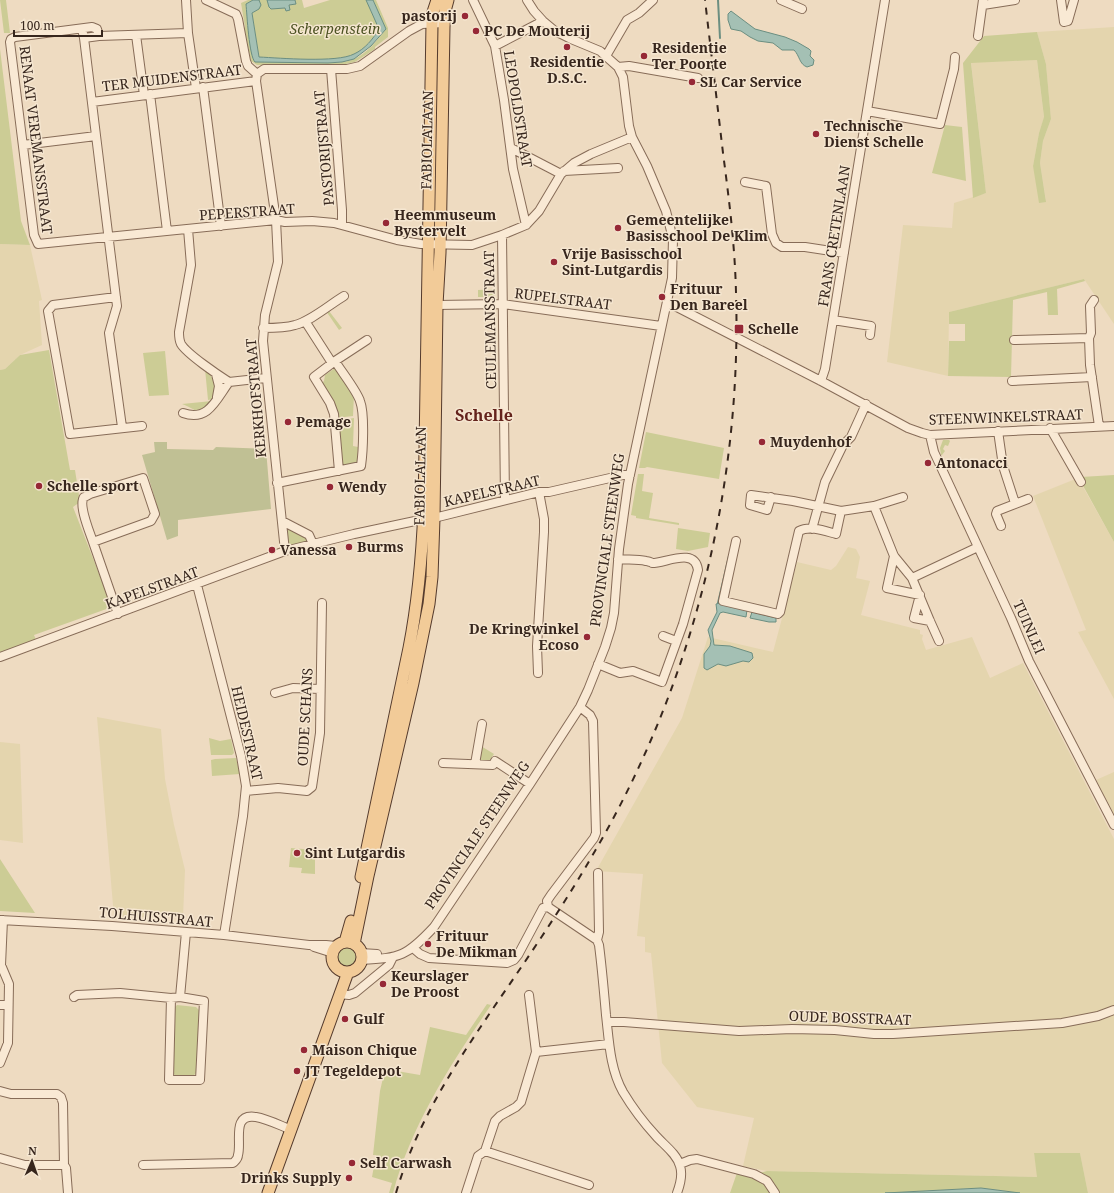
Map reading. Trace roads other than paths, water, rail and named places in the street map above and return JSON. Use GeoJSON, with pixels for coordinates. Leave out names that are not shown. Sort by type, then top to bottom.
{"type":"FeatureCollection","features":[{"type":"Feature","properties":{"kind":"main road","name":"FABIOLALAAN"},"geometry":{"type":"LineString","coordinates":[[342,946],[415,676],[428,611],[432,577],[429,519],[428,245],[432,23],[433,12],[437,0]]}},
{"type":"Feature","properties":{"kind":"main road","name":"FABIOLALAAN"},"geometry":{"type":"LineString","coordinates":[[429,519],[440,245],[444,23],[448,0]]}},
{"type":"Feature","properties":{"kind":"main road"},"geometry":{"type":"LineString","coordinates":[[268,1193],[317,1060],[342,975],[357,968],[361,957],[357,946],[342,946],[333,962],[342,975],[344,995],[328,1024]]}},
{"type":"Feature","properties":{"kind":"street"},"geometry":{"type":"LineString","coordinates":[[186,0],[188,33],[199,88],[221,226]]}},
{"type":"Feature","properties":{"kind":"street"},"geometry":{"type":"LineString","coordinates":[[206,0],[236,14],[246,61],[256,77]]}},
{"type":"Feature","properties":{"kind":"street","name":"LEOPOLDSTRAAT"},"geometry":{"type":"LineString","coordinates":[[473,0],[495,46],[518,194],[526,225]]}},
{"type":"Feature","properties":{"kind":"street","name":"PROVINCIALE STEENWEG"},"geometry":{"type":"LineString","coordinates":[[344,995],[355,993],[389,965],[393,957],[404,954],[413,948],[434,927],[580,707],[598,664],[611,628],[614,613],[618,559],[630,475],[649,392],[661,326],[672,278],[673,239],[666,211],[647,166],[632,137],[629,126],[623,77],[618,67],[600,51],[555,31],[543,21],[527,0]]}},
{"type":"Feature","properties":{"kind":"street"},"geometry":{"type":"LineString","coordinates":[[606,56],[627,20],[653,0]]}},
{"type":"Feature","properties":{"kind":"street"},"geometry":{"type":"LineString","coordinates":[[782,0],[802,10]]}},
{"type":"Feature","properties":{"kind":"street","name":"FRANS CRETENLAAN"},"geometry":{"type":"LineString","coordinates":[[821,380],[825,369],[885,0]]}},
{"type":"Feature","properties":{"kind":"street"},"geometry":{"type":"LineString","coordinates":[[978,36],[983,2],[1015,0]]}},
{"type":"Feature","properties":{"kind":"street"},"geometry":{"type":"LineString","coordinates":[[1060,0],[1064,22],[1068,21],[1074,0]]}},
{"type":"Feature","properties":{"kind":"street"},"geometry":{"type":"LineString","coordinates":[[495,46],[543,21]]}},
{"type":"Feature","properties":{"kind":"street","name":"TER MUIDENSTRAAT"},"geometry":{"type":"LineString","coordinates":[[92,102],[199,88],[256,77],[264,69],[347,69],[360,66],[409,31],[422,24],[444,23]]}},
{"type":"Feature","properties":{"kind":"street"},"geometry":{"type":"LineString","coordinates":[[99,36],[95,27],[82,29],[116,297],[116,312],[109,333],[122,427]]}},
{"type":"Feature","properties":{"kind":"street","name":"RENAAT VEREMANSSTRAAT"},"geometry":{"type":"LineString","coordinates":[[38,244],[34,235],[10,42],[11,39],[15,37],[82,29]]}},
{"type":"Feature","properties":{"kind":"street"},"geometry":{"type":"LineString","coordinates":[[84,38],[99,36],[188,33]]}},
{"type":"Feature","properties":{"kind":"street"},"geometry":{"type":"LineString","coordinates":[[136,35],[147,95],[167,232]]}},
{"type":"Feature","properties":{"kind":"street"},"geometry":{"type":"LineString","coordinates":[[867,111],[940,124],[954,69],[955,57]]}},
{"type":"Feature","properties":{"kind":"street"},"geometry":{"type":"LineString","coordinates":[[618,67],[629,66],[698,78]]}},
{"type":"Feature","properties":{"kind":"street","name":"PASTORIJSTRAAT"},"geometry":{"type":"LineString","coordinates":[[331,69],[342,224]]}},
{"type":"Feature","properties":{"kind":"street","name":"KERKHOFSTRAAT"},"geometry":{"type":"LineString","coordinates":[[256,77],[276,220],[278,262],[263,328],[263,341],[285,551]]}},
{"type":"Feature","properties":{"kind":"street"},"geometry":{"type":"LineString","coordinates":[[23,145],[96,136]]}},
{"type":"Feature","properties":{"kind":"street","name":"PEPERSTRAAT"},"geometry":{"type":"LineString","coordinates":[[38,244],[276,220],[285,222],[312,221],[342,224],[397,240],[428,245],[472,245],[502,236],[526,225],[539,211],[563,173],[574,163],[591,154],[632,137]]}},
{"type":"Feature","properties":{"kind":"street"},"geometry":{"type":"LineString","coordinates":[[511,148],[563,173],[618,168]]}},
{"type":"Feature","properties":{"kind":"street"},"geometry":{"type":"LineString","coordinates":[[745,182],[770,185],[772,234],[774,241],[778,246],[786,248],[805,247],[844,253]]}},
{"type":"Feature","properties":{"kind":"street"},"geometry":{"type":"LineString","coordinates":[[188,229],[191,265],[179,332],[179,340],[182,346],[216,374],[229,382],[266,378]]}},
{"type":"Feature","properties":{"kind":"street","name":"CEULEMANSSTRAAT"},"geometry":{"type":"LineString","coordinates":[[502,236],[505,500]]}},
{"type":"Feature","properties":{"kind":"street"},"geometry":{"type":"LineString","coordinates":[[263,328],[295,326],[344,296]]}},
{"type":"Feature","properties":{"kind":"street"},"geometry":{"type":"LineString","coordinates":[[116,297],[53,305],[48,311],[70,434],[122,427],[142,426]]}},
{"type":"Feature","properties":{"kind":"street"},"geometry":{"type":"LineString","coordinates":[[1094,300],[1090,306],[1091,333],[1089,338],[1092,376],[1099,426]]}},
{"type":"Feature","properties":{"kind":"street","name":"STEENWINKELSTRAAT"},"geometry":{"type":"LineString","coordinates":[[667,302],[821,380],[908,428],[922,433],[930,434],[1114,426]]}},
{"type":"Feature","properties":{"kind":"street","name":"RUPELSTRAAT"},"geometry":{"type":"LineString","coordinates":[[437,305],[503,304],[661,326]]}},
{"type":"Feature","properties":{"kind":"street"},"geometry":{"type":"LineString","coordinates":[[833,320],[871,326],[870,334]]}},
{"type":"Feature","properties":{"kind":"street"},"geometry":{"type":"LineString","coordinates":[[278,483],[361,466],[362,407],[360,399],[305,321]]}},
{"type":"Feature","properties":{"kind":"street"},"geometry":{"type":"LineString","coordinates":[[1014,340],[1089,338]]}},
{"type":"Feature","properties":{"kind":"street"},"geometry":{"type":"LineString","coordinates":[[340,471],[334,414],[330,403],[314,377],[367,340]]}},
{"type":"Feature","properties":{"kind":"street"},"geometry":{"type":"LineString","coordinates":[[216,374],[219,386],[217,398]]}},
{"type":"Feature","properties":{"kind":"street"},"geometry":{"type":"LineString","coordinates":[[1012,381],[1092,376]]}},
{"type":"Feature","properties":{"kind":"street"},"geometry":{"type":"LineString","coordinates":[[182,413],[201,415],[208,411],[229,382]]}},
{"type":"Feature","properties":{"kind":"street"},"geometry":{"type":"LineString","coordinates":[[812,529],[825,482],[843,445],[851,437],[866,404]]}},
{"type":"Feature","properties":{"kind":"street"},"geometry":{"type":"LineString","coordinates":[[1050,428],[1080,482]]}},
{"type":"Feature","properties":{"kind":"street"},"geometry":{"type":"LineString","coordinates":[[998,431],[1003,466],[1015,503]]}},
{"type":"Feature","properties":{"kind":"street","name":"TUINLEI"},"geometry":{"type":"LineString","coordinates":[[930,434],[934,452],[1029,661],[1114,826]]}},
{"type":"Feature","properties":{"kind":"street","name":"KAPELSTRAAT"},"geometry":{"type":"LineString","coordinates":[[0,657],[285,551],[429,519],[539,492],[549,492],[623,475],[630,475]]}},
{"type":"Feature","properties":{"kind":"street"},"geometry":{"type":"LineString","coordinates":[[92,538],[151,521],[155,514],[143,478],[90,494],[84,497],[82,501],[82,508],[92,538],[118,614]]}},
{"type":"Feature","properties":{"kind":"street"},"geometry":{"type":"LineString","coordinates":[[538,673],[537,646],[544,532],[544,519],[539,492]]}},
{"type":"Feature","properties":{"kind":"street"},"geometry":{"type":"LineString","coordinates":[[771,497],[841,511],[874,506],[903,497]]}},
{"type":"Feature","properties":{"kind":"street"},"geometry":{"type":"LineString","coordinates":[[1001,526],[996,514],[997,511],[1028,499]]}},
{"type":"Feature","properties":{"kind":"street"},"geometry":{"type":"LineString","coordinates":[[874,506],[894,556],[912,578],[939,641]]}},
{"type":"Feature","properties":{"kind":"street"},"geometry":{"type":"LineString","coordinates":[[736,541],[723,600],[779,614],[799,531],[802,529],[812,529],[836,534],[841,511]]}},
{"type":"Feature","properties":{"kind":"street"},"geometry":{"type":"LineString","coordinates":[[282,521],[309,535],[312,544]]}},
{"type":"Feature","properties":{"kind":"street"},"geometry":{"type":"LineString","coordinates":[[912,578],[978,547]]}},
{"type":"Feature","properties":{"kind":"street"},"geometry":{"type":"LineString","coordinates":[[894,556],[887,588],[920,595]]}},
{"type":"Feature","properties":{"kind":"street"},"geometry":{"type":"LineString","coordinates":[[598,664],[620,673],[633,671],[662,682],[683,624],[698,570],[697,564],[692,559],[686,557],[652,563],[646,561],[618,559]]}},
{"type":"Feature","properties":{"kind":"street","name":"HEIDESTRAAT"},"geometry":{"type":"LineString","coordinates":[[197,585],[241,756],[246,790],[224,935]]}},
{"type":"Feature","properties":{"kind":"street"},"geometry":{"type":"LineString","coordinates":[[920,595],[914,618],[930,621]]}},
{"type":"Feature","properties":{"kind":"street","name":"OUDE SCHANS"},"geometry":{"type":"LineString","coordinates":[[246,790],[278,788],[307,791],[312,787],[320,733],[322,604]]}},
{"type":"Feature","properties":{"kind":"street"},"geometry":{"type":"LineString","coordinates":[[662,636],[676,641]]}},
{"type":"Feature","properties":{"kind":"street"},"geometry":{"type":"LineString","coordinates":[[275,693],[293,688],[320,689]]}},
{"type":"Feature","properties":{"kind":"street"},"geometry":{"type":"LineString","coordinates":[[580,707],[590,715],[593,721],[596,833],[594,838],[547,901],[548,907],[597,940]]}},
{"type":"Feature","properties":{"kind":"street"},"geometry":{"type":"LineString","coordinates":[[475,764],[482,724]]}},
{"type":"Feature","properties":{"kind":"street"},"geometry":{"type":"LineString","coordinates":[[443,763],[493,765],[495,761],[530,784]]}},
{"type":"Feature","properties":{"kind":"street"},"geometry":{"type":"LineString","coordinates":[[598,873],[599,932],[597,940],[599,945],[609,1044],[613,1066],[623,1092],[643,1120],[680,1164],[681,1179],[677,1193]]}},
{"type":"Feature","properties":{"kind":"street"},"geometry":{"type":"LineString","coordinates":[[413,948],[420,954],[429,958],[507,963],[514,960],[518,955],[543,908],[548,907]]}},
{"type":"Feature","properties":{"kind":"street"},"geometry":{"type":"LineString","coordinates":[[0,1063],[8,1043],[4,1005],[9,984],[1,965],[1,920]]}},
{"type":"Feature","properties":{"kind":"street","name":"TOLHUISSTRAAT"},"geometry":{"type":"LineString","coordinates":[[1,920],[112,926],[224,935],[309,945],[342,946]]}},
{"type":"Feature","properties":{"kind":"street"},"geometry":{"type":"LineString","coordinates":[[180,997],[186,932]]}},
{"type":"Feature","properties":{"kind":"street"},"geometry":{"type":"LineString","coordinates":[[361,957],[393,957]]}},
{"type":"Feature","properties":{"kind":"street"},"geometry":{"type":"LineString","coordinates":[[74,997],[77,995],[120,993],[171,998],[180,997],[204,1001],[200,1080],[169,1080],[171,998]]}},
{"type":"Feature","properties":{"kind":"street"},"geometry":{"type":"LineString","coordinates":[[466,1193],[478,1156],[485,1151],[495,1121],[521,1102],[536,1052],[529,995]]}},
{"type":"Feature","properties":{"kind":"street","name":"OUDE BOSSTRAAT"},"geometry":{"type":"LineString","coordinates":[[607,1022],[739,1031],[792,1029],[835,1030],[867,1034],[893,1034],[1062,1024],[1098,1016],[1114,1010]]}},
{"type":"Feature","properties":{"kind":"street"},"geometry":{"type":"LineString","coordinates":[[536,1052],[609,1044]]}},
{"type":"Feature","properties":{"kind":"street"},"geometry":{"type":"LineString","coordinates":[[0,1091],[11,1094],[57,1094],[61,1097],[63,1103],[64,1165],[67,1173],[68,1193]]}},
{"type":"Feature","properties":{"kind":"street"},"geometry":{"type":"LineString","coordinates":[[143,1165],[233,1163],[239,1154],[239,1128],[242,1120],[250,1116],[258,1117],[292,1130]]}},
{"type":"Feature","properties":{"kind":"street"},"geometry":{"type":"LineString","coordinates":[[485,1151],[589,1185]]}},
{"type":"Feature","properties":{"kind":"street"},"geometry":{"type":"LineString","coordinates":[[0,1158],[25,1165],[64,1165]]}},
{"type":"Feature","properties":{"kind":"street"},"geometry":{"type":"LineString","coordinates":[[680,1164],[697,1159],[754,1174],[767,1181],[775,1193]]}},
{"type":"Feature","properties":{"kind":"waterway"},"geometry":{"type":"LineString","coordinates":[[718,0],[720,38]]}},
{"type":"Feature","properties":{"kind":"waterway"},"geometry":{"type":"LineString","coordinates":[[718,603],[729,556]]}},
{"type":"Feature","properties":{"kind":"railway"},"geometry":{"type":"LineString","coordinates":[[396,1193],[414,1143],[438,1096],[465,1051],[571,891],[595,851],[629,787],[659,720],[684,652],[704,582],[720,511],[730,438],[736,366],[736,293],[734,258],[705,0]]}},
{"type":"Feature","properties":{"kind":"place","name":"pastorij"},"geometry":{"type":"Point","coordinates":[465,16]}},
{"type":"Feature","properties":{"kind":"place","name":"PC De Mouterij"},"geometry":{"type":"Point","coordinates":[476,31]}},
{"type":"Feature","properties":{"kind":"place","name":"Residentie D.S.C."},"geometry":{"type":"Point","coordinates":[567,47]}},
{"type":"Feature","properties":{"kind":"place","name":"Residentie Ter Poorte"},"geometry":{"type":"Point","coordinates":[644,56]}},
{"type":"Feature","properties":{"kind":"place","name":"SL Car Service"},"geometry":{"type":"Point","coordinates":[692,82]}},
{"type":"Feature","properties":{"kind":"place","name":"Technische Dienst Schelle"},"geometry":{"type":"Point","coordinates":[816,134]}},
{"type":"Feature","properties":{"kind":"place","name":"Heemmuseum Bystervelt"},"geometry":{"type":"Point","coordinates":[386,223]}},
{"type":"Feature","properties":{"kind":"place","name":"Gemeentelijke Basisschool De Klim"},"geometry":{"type":"Point","coordinates":[618,228]}},
{"type":"Feature","properties":{"kind":"place","name":"Vrije Basisschool Sint-Lutgardis"},"geometry":{"type":"Point","coordinates":[554,262]}},
{"type":"Feature","properties":{"kind":"place","name":"Frituur Den Bareel"},"geometry":{"type":"Point","coordinates":[662,297]}},
{"type":"Feature","properties":{"kind":"place","name":"Schelle"},"geometry":{"type":"Point","coordinates":[739,329]}},
{"type":"Feature","properties":{"kind":"place","name":"Pemage"},"geometry":{"type":"Point","coordinates":[288,422]}},
{"type":"Feature","properties":{"kind":"place","name":"Muydenhof"},"geometry":{"type":"Point","coordinates":[762,442]}},
{"type":"Feature","properties":{"kind":"place","name":"Antonacci"},"geometry":{"type":"Point","coordinates":[928,463]}},
{"type":"Feature","properties":{"kind":"place","name":"Schelle sport"},"geometry":{"type":"Point","coordinates":[39,486]}},
{"type":"Feature","properties":{"kind":"place","name":"Wendy"},"geometry":{"type":"Point","coordinates":[330,487]}},
{"type":"Feature","properties":{"kind":"place","name":"Burms"},"geometry":{"type":"Point","coordinates":[349,547]}},
{"type":"Feature","properties":{"kind":"place","name":"Vanessa"},"geometry":{"type":"Point","coordinates":[272,550]}},
{"type":"Feature","properties":{"kind":"place","name":"De Kringwinkel Ecoso"},"geometry":{"type":"Point","coordinates":[587,637]}},
{"type":"Feature","properties":{"kind":"place","name":"Sint Lutgardis"},"geometry":{"type":"Point","coordinates":[297,853]}},
{"type":"Feature","properties":{"kind":"place","name":"Frituur De Mikman"},"geometry":{"type":"Point","coordinates":[428,944]}},
{"type":"Feature","properties":{"kind":"place","name":"Keurslager De Proost"},"geometry":{"type":"Point","coordinates":[383,984]}},
{"type":"Feature","properties":{"kind":"place","name":"Gulf"},"geometry":{"type":"Point","coordinates":[345,1019]}},
{"type":"Feature","properties":{"kind":"place","name":"Maison Chique"},"geometry":{"type":"Point","coordinates":[304,1050]}},
{"type":"Feature","properties":{"kind":"place","name":"JT Tegeldepot"},"geometry":{"type":"Point","coordinates":[297,1071]}},
{"type":"Feature","properties":{"kind":"place","name":"Self Carwash"},"geometry":{"type":"Point","coordinates":[352,1163]}},
{"type":"Feature","properties":{"kind":"place","name":"Drinks Supply"},"geometry":{"type":"Point","coordinates":[349,1178]}},
{"type":"Feature","properties":{"kind":"district","name":"Schelle"},"geometry":{"type":"Point","coordinates":[484,415]}},
{"type":"Feature","properties":{"kind":"park label","name":"Scherpenstein"},"geometry":{"type":"Point","coordinates":[335,29]}}]}
